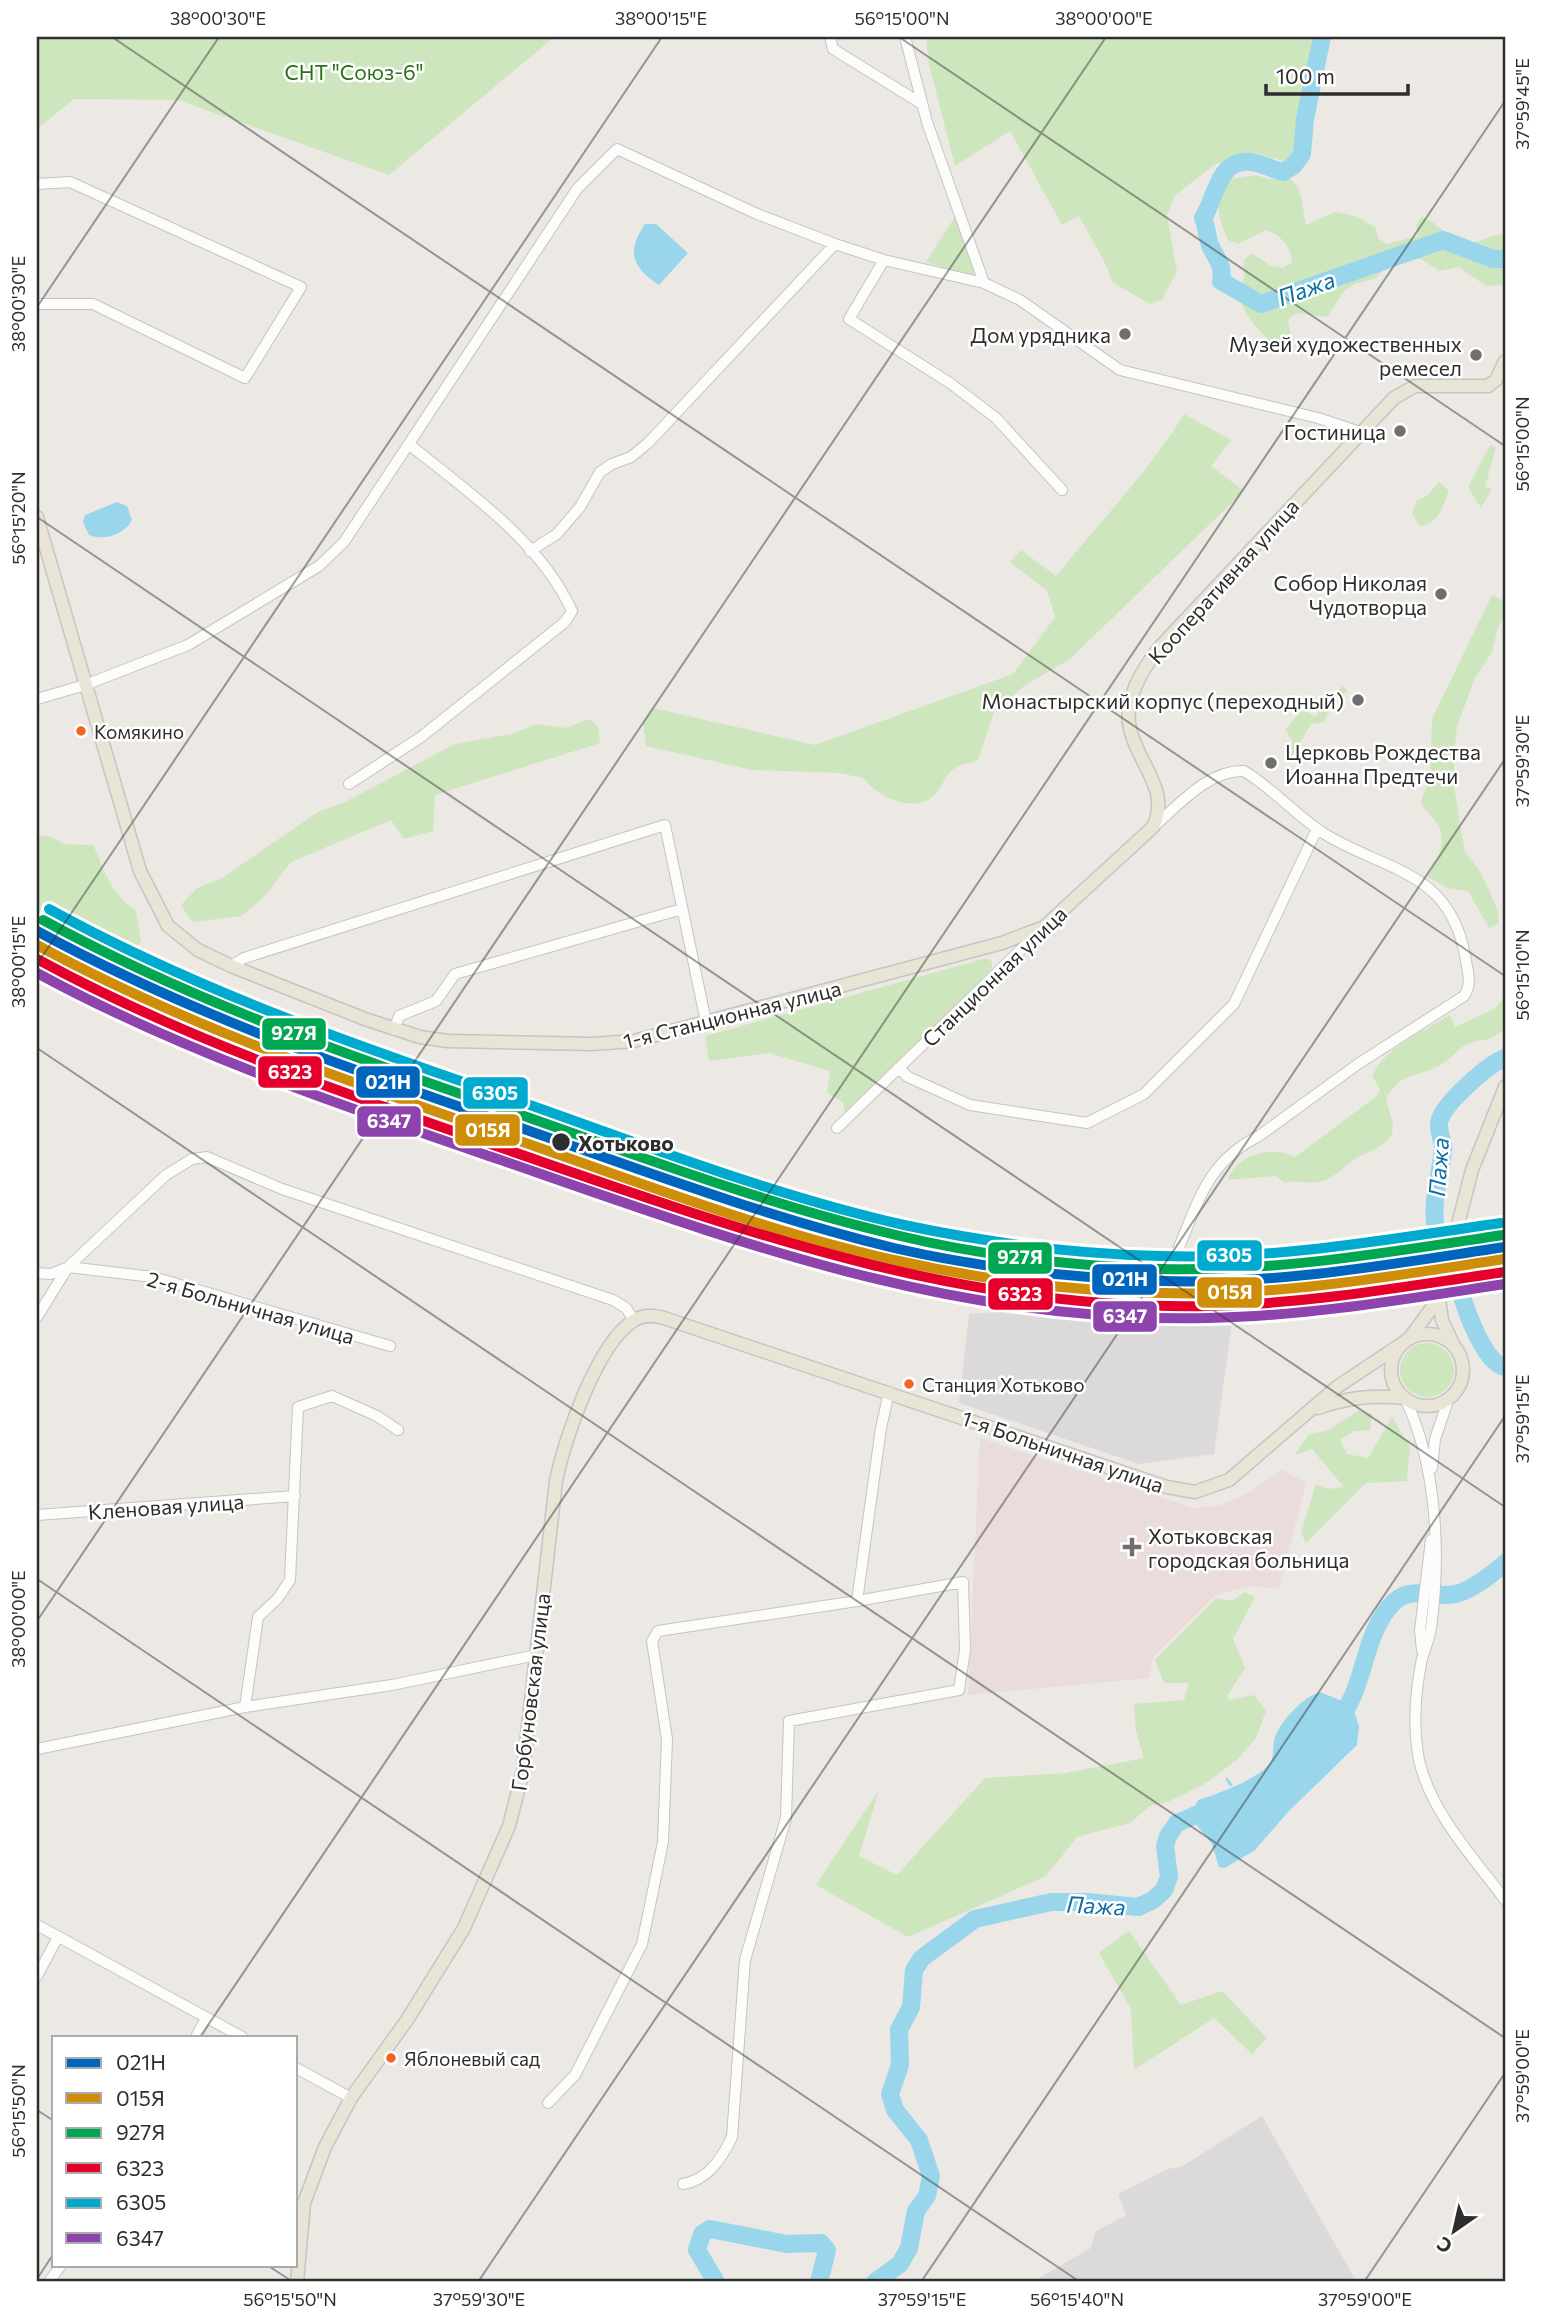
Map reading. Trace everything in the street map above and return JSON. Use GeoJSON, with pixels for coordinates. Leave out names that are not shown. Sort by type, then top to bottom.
{"type":"FeatureCollection","features":[{"type":"Feature","properties":{"kind":"main road","name":"Кооперативная улица"},"geometry":{"type":"LineString","coordinates":[[1153,827],[1159,809],[1156,785],[1129,728],[1130,703],[1139,678],[1159,648],[1360,432],[1404,391],[1431,384],[1488,386],[1496,380],[1505,361]]}},
{"type":"Feature","properties":{"kind":"main road","name":"1-я Станционная улица"},"geometry":{"type":"LineString","coordinates":[[37,517],[41,552],[85,685],[140,871],[158,911],[180,937],[231,967],[394,1030],[449,1041],[614,1044],[994,945],[1044,927]]}},
{"type":"Feature","properties":{"kind":"main road","name":"Станционная улица"},"geometry":{"type":"LineString","coordinates":[[1044,927],[1153,827]]}},
{"type":"Feature","properties":{"kind":"main road"},"geometry":{"type":"LineString","coordinates":[[1312,1410],[1347,1398],[1373,1395],[1405,1398],[1427,1406],[1450,1398],[1457,1390],[1463,1368],[1442,1320],[1439,1298],[1465,1192],[1480,1144],[1505,1087]]}},
{"type":"Feature","properties":{"kind":"main road"},"geometry":{"type":"LineString","coordinates":[[1405,1398],[1393,1380],[1393,1359],[1439,1298]]}},
{"type":"Feature","properties":{"kind":"main road","name":"1-я Больничная улица"},"geometry":{"type":"LineString","coordinates":[[634,1320],[650,1316],[664,1318],[1167,1487],[1195,1492],[1229,1480],[1337,1387],[1406,1341]]}},
{"type":"Feature","properties":{"kind":"main road","name":"Горбуновская улица"},"geometry":{"type":"LineString","coordinates":[[297,2282],[304,2203],[325,2147],[351,2098],[407,2020],[464,1928],[509,1826],[523,1771],[556,1480],[567,1432],[603,1360],[634,1320]]}},
{"type":"Feature","properties":{"kind":"main road"},"geometry":{"type":"LineString","coordinates":[[1406,1341],[1433,1334],[1455,1347]]}},
{"type":"Feature","properties":{"kind":"street"},"geometry":{"type":"LineString","coordinates":[[831,37],[833,49],[922,104]]}},
{"type":"Feature","properties":{"kind":"street"},"geometry":{"type":"LineString","coordinates":[[905,37],[922,104],[985,283]]}},
{"type":"Feature","properties":{"kind":"street"},"geometry":{"type":"LineString","coordinates":[[37,699],[85,685],[188,645],[319,566],[344,542],[577,189],[617,149],[757,214],[835,244],[884,260],[985,283],[1020,300],[1120,370],[1318,418],[1360,432]]}},
{"type":"Feature","properties":{"kind":"street"},"geometry":{"type":"LineString","coordinates":[[37,184],[70,182],[301,286],[245,378],[93,304],[37,304]]}},
{"type":"Feature","properties":{"kind":"street"},"geometry":{"type":"LineString","coordinates":[[530,551],[557,534],[580,507],[600,472],[631,457],[649,443],[835,244]]}},
{"type":"Feature","properties":{"kind":"street"},"geometry":{"type":"LineString","coordinates":[[884,260],[849,319],[950,383],[996,418],[1062,490]]}},
{"type":"Feature","properties":{"kind":"street"},"geometry":{"type":"LineString","coordinates":[[349,784],[421,737],[565,622],[572,611],[564,592],[530,551],[488,508],[410,445]]}},
{"type":"Feature","properties":{"kind":"street"},"geometry":{"type":"LineString","coordinates":[[1153,827],[1204,783],[1230,770],[1244,771],[1317,828],[1408,873],[1437,894],[1458,924],[1468,989],[1464,996],[1358,1064],[1259,1136],[1241,1144],[1210,1175],[1176,1254]]}},
{"type":"Feature","properties":{"kind":"street"},"geometry":{"type":"LineString","coordinates":[[231,967],[244,958],[665,825],[706,1022]]}},
{"type":"Feature","properties":{"kind":"street"},"geometry":{"type":"LineString","coordinates":[[898,1068],[908,1077],[970,1105],[1087,1123],[1144,1094],[1234,1004],[1317,828]]}},
{"type":"Feature","properties":{"kind":"street"},"geometry":{"type":"LineString","coordinates":[[394,1030],[399,1016],[436,1001],[455,974],[682,909]]}},
{"type":"Feature","properties":{"kind":"street","name":"Станционная улица"},"geometry":{"type":"LineString","coordinates":[[837,1128],[1044,927]]}},
{"type":"Feature","properties":{"kind":"street"},"geometry":{"type":"LineString","coordinates":[[994,945],[1001,952],[1003,962],[998,971]]}},
{"type":"Feature","properties":{"kind":"street"},"geometry":{"type":"LineString","coordinates":[[37,1317],[68,1267],[161,1180],[192,1159],[218,1160],[282,1189],[613,1300],[626,1308],[634,1320]]}},
{"type":"Feature","properties":{"kind":"street"},"geometry":{"type":"LineString","coordinates":[[37,1273],[51,1274],[68,1267]]}},
{"type":"Feature","properties":{"kind":"street","name":"2-я Больничная улица"},"geometry":{"type":"LineString","coordinates":[[68,1267],[153,1277],[390,1346]]}},
{"type":"Feature","properties":{"kind":"street"},"geometry":{"type":"LineString","coordinates":[[857,1601],[881,1428],[889,1392]]}},
{"type":"Feature","properties":{"kind":"street"},"geometry":{"type":"LineString","coordinates":[[244,1707],[258,1617],[278,1598],[290,1580],[298,1407],[332,1396],[377,1416],[398,1430]]}},
{"type":"Feature","properties":{"kind":"street"},"geometry":{"type":"LineString","coordinates":[[1405,1398],[1419,1429],[1430,1479],[1433,1533],[1415,1719],[1423,1774],[1447,1820],[1505,1900]]}},
{"type":"Feature","properties":{"kind":"street"},"geometry":{"type":"LineString","coordinates":[[1430,1479],[1436,1439],[1450,1398]]}},
{"type":"Feature","properties":{"kind":"street","name":"Кленовая улица"},"geometry":{"type":"LineString","coordinates":[[37,1516],[295,1496]]}},
{"type":"Feature","properties":{"kind":"street"},"geometry":{"type":"LineString","coordinates":[[548,2103],[575,2075],[642,1944],[663,1842],[667,1739],[652,1641],[658,1631],[962,1582],[965,1650],[959,1690],[789,1721],[786,1818],[746,1960],[732,2137],[722,2160],[693,2183],[683,2185]]}},
{"type":"Feature","properties":{"kind":"street"},"geometry":{"type":"LineString","coordinates":[[37,1749],[244,1707],[393,1685],[536,1655]]}},
{"type":"Feature","properties":{"kind":"street"},"geometry":{"type":"LineString","coordinates":[[37,1925],[240,2036]]}},
{"type":"Feature","properties":{"kind":"street"},"geometry":{"type":"LineString","coordinates":[[37,1976],[58,1937]]}},
{"type":"Feature","properties":{"kind":"street"},"geometry":{"type":"LineString","coordinates":[[197,2036],[206,2018]]}},
{"type":"Feature","properties":{"kind":"street"},"geometry":{"type":"LineString","coordinates":[[298,2069],[351,2098]]}},
{"type":"Feature","properties":{"kind":"street"},"geometry":{"type":"LineString","coordinates":[[49,2282],[60,2266]]}},
{"type":"Feature","properties":{"kind":"shaded area"},"geometry":{"type":"Polygon","coordinates":[[[1160,1300],[1234,1308],[1214,1454],[1139,1464],[959,1403],[969,1314],[1160,1300]]]}},
{"type":"Feature","properties":{"kind":"shaded area","name":"Хотьковская городская больница"},"geometry":{"type":"Polygon","coordinates":[[[980,1438],[1194,1508],[1220,1505],[1247,1494],[1282,1470],[1306,1483],[1279,1589],[1249,1586],[1216,1595],[1153,1657],[1149,1678],[968,1695],[980,1438]]]}},
{"type":"Feature","properties":{"kind":"shaded area"},"geometry":{"type":"Polygon","coordinates":[[[1262,2116],[1355,2279],[1350,2282],[1032,2282],[1091,2248],[1095,2232],[1126,2215],[1118,2194],[1168,2169],[1181,2167],[1262,2116]]]}},
{"type":"Feature","properties":{"kind":"green space","name":"СНТ \"Союз-6\""},"geometry":{"type":"Polygon","coordinates":[[[37,37],[552,39],[389,175],[178,100],[74,99],[37,129],[37,37]]]}},
{"type":"Feature","properties":{"kind":"green space"},"geometry":{"type":"Polygon","coordinates":[[[926,37],[1313,37],[1296,144],[1286,162],[1257,153],[1216,164],[1175,195],[1167,215],[1177,271],[1162,300],[1150,304],[1113,283],[1079,216],[1062,225],[1010,131],[955,166],[929,64],[926,37]]]}},
{"type":"Feature","properties":{"kind":"green space"},"geometry":{"type":"Polygon","coordinates":[[[1254,175],[1275,180],[1286,176],[1292,180],[1301,197],[1306,225],[1335,212],[1356,216],[1376,228],[1378,238],[1387,244],[1418,236],[1416,226],[1421,217],[1460,242],[1472,243],[1505,235],[1505,285],[1486,286],[1459,267],[1439,271],[1422,259],[1400,258],[1390,263],[1375,279],[1354,284],[1345,290],[1327,317],[1296,313],[1288,320],[1292,341],[1288,351],[1277,351],[1243,307],[1241,289],[1244,260],[1252,253],[1271,266],[1283,268],[1292,262],[1290,251],[1281,238],[1266,230],[1238,244],[1228,240],[1219,210],[1220,194],[1226,180],[1254,175]]]}},
{"type":"Feature","properties":{"kind":"green space"},"geometry":{"type":"Polygon","coordinates":[[[956,215],[975,271],[972,276],[926,262],[956,215]]]}},
{"type":"Feature","properties":{"kind":"green space"},"geometry":{"type":"Polygon","coordinates":[[[1184,414],[1231,440],[1211,466],[1244,491],[1070,659],[1024,686],[994,712],[978,760],[952,770],[938,791],[924,802],[895,801],[877,791],[864,778],[838,773],[752,770],[646,746],[643,722],[653,708],[815,745],[1013,674],[1055,617],[1047,591],[1010,562],[1021,550],[1056,576],[1140,476],[1184,414]]]}},
{"type":"Feature","properties":{"kind":"green space"},"geometry":{"type":"Polygon","coordinates":[[[1490,445],[1496,447],[1485,487],[1492,489],[1481,508],[1468,487],[1490,445]]]}},
{"type":"Feature","properties":{"kind":"green space"},"geometry":{"type":"Polygon","coordinates":[[[1439,482],[1449,491],[1444,503],[1436,518],[1420,526],[1412,514],[1417,500],[1427,496],[1439,482]]]}},
{"type":"Feature","properties":{"kind":"green space"},"geometry":{"type":"Polygon","coordinates":[[[1492,595],[1503,600],[1505,615],[1497,630],[1492,652],[1474,680],[1457,727],[1454,757],[1454,787],[1465,852],[1479,870],[1498,912],[1499,923],[1489,928],[1468,891],[1447,888],[1428,877],[1440,852],[1442,839],[1438,825],[1421,803],[1430,771],[1432,719],[1492,595]]]}},
{"type":"Feature","properties":{"kind":"green space"},"geometry":{"type":"Polygon","coordinates":[[[1343,686],[1348,691],[1333,701],[1324,722],[1311,724],[1290,760],[1284,758],[1293,741],[1285,730],[1310,700],[1315,703],[1308,712],[1314,717],[1343,686]]]}},
{"type":"Feature","properties":{"kind":"green space"},"geometry":{"type":"Polygon","coordinates":[[[589,719],[598,727],[600,743],[435,795],[433,831],[404,839],[391,820],[291,862],[266,895],[242,916],[192,922],[181,905],[197,888],[222,878],[318,812],[345,802],[455,744],[512,734],[537,724],[565,728],[589,719]]]}},
{"type":"Feature","properties":{"kind":"green space"},"geometry":{"type":"Polygon","coordinates":[[[37,835],[52,837],[64,844],[93,845],[114,889],[136,911],[141,941],[132,952],[118,950],[87,923],[37,909],[37,835]]]}},
{"type":"Feature","properties":{"kind":"green space"},"geometry":{"type":"Polygon","coordinates":[[[987,958],[992,962],[992,968],[845,1113],[843,1102],[827,1093],[830,1071],[769,1053],[709,1061],[705,1036],[987,958]]]}},
{"type":"Feature","properties":{"kind":"green space"},"geometry":{"type":"Polygon","coordinates":[[[1505,973],[1505,1029],[1494,1037],[1463,1047],[1447,1061],[1405,1078],[1392,1089],[1386,1099],[1393,1123],[1392,1135],[1382,1145],[1323,1181],[1285,1183],[1275,1176],[1228,1180],[1239,1164],[1257,1154],[1277,1152],[1295,1157],[1378,1095],[1380,1089],[1372,1076],[1386,1057],[1406,1041],[1450,1015],[1455,1027],[1496,1008],[1503,998],[1505,973]]]}},
{"type":"Feature","properties":{"kind":"green space"},"geometry":{"type":"Polygon","coordinates":[[[1427,1343],[1446,1351],[1454,1370],[1446,1389],[1427,1397],[1408,1389],[1400,1370],[1408,1351],[1427,1343]]]}},
{"type":"Feature","properties":{"kind":"green space"},"geometry":{"type":"Polygon","coordinates":[[[1358,1411],[1372,1414],[1370,1430],[1354,1431],[1340,1440],[1347,1454],[1368,1458],[1392,1417],[1410,1447],[1407,1481],[1366,1483],[1306,1543],[1301,1533],[1316,1484],[1327,1489],[1344,1487],[1312,1449],[1294,1456],[1309,1434],[1327,1431],[1358,1411]]]}},
{"type":"Feature","properties":{"kind":"green space"},"geometry":{"type":"Polygon","coordinates":[[[1245,1592],[1255,1597],[1233,1639],[1245,1668],[1227,1696],[1229,1700],[1254,1695],[1266,1711],[1256,1738],[1237,1760],[1206,1783],[1170,1801],[1150,1806],[1130,1823],[1077,1837],[1046,1876],[908,1937],[816,1885],[879,1790],[859,1856],[897,1875],[985,1778],[1066,1773],[1144,1758],[1136,1731],[1134,1704],[1184,1700],[1189,1683],[1164,1683],[1155,1660],[1216,1598],[1232,1601],[1245,1592]]]}},
{"type":"Feature","properties":{"kind":"green space"},"geometry":{"type":"Polygon","coordinates":[[[1129,1931],[1181,2005],[1222,1991],[1267,2038],[1252,2054],[1214,2018],[1134,2070],[1131,2009],[1099,1953],[1129,1931]]]}},
{"type":"Feature","properties":{"kind":"water"},"geometry":{"type":"Polygon","coordinates":[[[645,224],[656,224],[688,253],[659,285],[643,272],[635,258],[635,243],[645,224]]]}},
{"type":"Feature","properties":{"kind":"water"},"geometry":{"type":"Polygon","coordinates":[[[117,502],[127,506],[132,520],[124,530],[101,537],[89,535],[83,522],[85,515],[117,502]]]}},
{"type":"Feature","properties":{"kind":"water"},"geometry":{"type":"Polygon","coordinates":[[[1320,1692],[1352,1705],[1359,1726],[1357,1745],[1289,1811],[1255,1850],[1225,1868],[1219,1867],[1212,1844],[1195,1823],[1195,1806],[1198,1800],[1237,1785],[1265,1769],[1272,1760],[1275,1737],[1282,1724],[1300,1704],[1320,1692]]]}},
{"type":"Feature","properties":{"kind":"waterway","name":"Пажа"},"geometry":{"type":"LineString","coordinates":[[1322,37],[1305,119],[1302,154],[1293,166],[1283,172],[1256,163],[1243,162],[1234,165],[1220,179],[1203,218],[1210,245],[1220,266],[1221,281],[1261,304],[1443,240],[1493,259],[1505,259]]}},
{"type":"Feature","properties":{"kind":"waterway","name":"Пажа"},"geometry":{"type":"LineString","coordinates":[[1505,1058],[1468,1084],[1450,1103],[1440,1119],[1443,1150],[1435,1209],[1436,1230],[1456,1260],[1461,1293],[1472,1324],[1491,1358],[1505,1367]]}},
{"type":"Feature","properties":{"kind":"waterway","name":"Пажа"},"geometry":{"type":"LineString","coordinates":[[1336,1722],[1353,1694],[1375,1630],[1394,1602],[1408,1594],[1447,1595],[1462,1592],[1505,1563]]}},
{"type":"Feature","properties":{"kind":"waterway"},"geometry":{"type":"LineString","coordinates":[[1227,1779],[1231,1785]]}},
{"type":"Feature","properties":{"kind":"waterway","name":"Пажа"},"geometry":{"type":"LineString","coordinates":[[875,2282],[900,2264],[909,2248],[916,2211],[927,2196],[931,2176],[919,2140],[895,2110],[890,2094],[900,2065],[899,2030],[911,2007],[914,1970],[922,1958],[975,1919],[1051,1902],[1138,1907],[1153,1900],[1164,1890],[1169,1877],[1165,1846],[1168,1836],[1177,1823],[1217,1806]]}},
{"type":"Feature","properties":{"kind":"waterway","name":"Пажа"},"geometry":{"type":"LineString","coordinates":[[716,2282],[697,2250],[702,2234],[710,2229],[787,2244],[821,2243],[827,2250],[819,2282]]}},
{"type":"Feature","properties":{"kind":"transit line","name":"6305"},"geometry":{"type":"LineString","coordinates":[[49,909],[165,967],[344,1040],[714,1170],[809,1200],[904,1225],[1064,1250],[1129,1255],[1204,1256],[1290,1252],[1501,1223]]}},
{"type":"Feature","properties":{"kind":"transit line","name":"927Я"},"geometry":{"type":"LineString","coordinates":[[43,920],[160,978],[340,1051],[755,1196],[928,1242],[1061,1262],[1128,1268],[1204,1269],[1333,1260],[1503,1235]]}},
{"type":"Feature","properties":{"kind":"transit line","name":"021Н"},"geometry":{"type":"LineString","coordinates":[[37,931],[154,989],[336,1063],[706,1192],[799,1222],[894,1248],[960,1261],[1060,1275],[1128,1280],[1204,1281],[1334,1272],[1505,1247]]}},
{"type":"Feature","properties":{"kind":"transit line","name":"015Я"},"geometry":{"type":"LineString","coordinates":[[37,945],[153,1002],[271,1052],[655,1189],[797,1235],[894,1260],[994,1279],[1061,1287],[1128,1292],[1204,1293],[1334,1284],[1505,1259]]}},
{"type":"Feature","properties":{"kind":"transit line","name":"6323"},"geometry":{"type":"LineString","coordinates":[[37,959],[93,988],[206,1039],[381,1106],[759,1234],[934,1279],[1024,1295],[1115,1304],[1208,1306],[1320,1298],[1505,1272]]}},
{"type":"Feature","properties":{"kind":"transit line","name":"6347"},"geometry":{"type":"LineString","coordinates":[[37,973],[203,1052],[376,1117],[755,1246],[931,1291],[1021,1307],[1113,1316],[1208,1318],[1320,1310],[1505,1284]]}},
{"type":"Feature","properties":{"kind":"place","name":"Дом урядника"},"geometry":{"type":"Point","coordinates":[1125,334]}},
{"type":"Feature","properties":{"kind":"place","name":"Музей художественных ремесел"},"geometry":{"type":"Point","coordinates":[1476,355]}},
{"type":"Feature","properties":{"kind":"place","name":"Гостиница"},"geometry":{"type":"Point","coordinates":[1400,431]}},
{"type":"Feature","properties":{"kind":"place","name":"Собор Николая Чудотворца"},"geometry":{"type":"Point","coordinates":[1441,594]}},
{"type":"Feature","properties":{"kind":"place","name":"Монастырский корпус (переходный)"},"geometry":{"type":"Point","coordinates":[1358,700]}},
{"type":"Feature","properties":{"kind":"place","name":"Комякино"},"geometry":{"type":"Point","coordinates":[81,731]}},
{"type":"Feature","properties":{"kind":"place","name":"Церковь Рождества Иоанна Предтечи"},"geometry":{"type":"Point","coordinates":[1271,763]}},
{"type":"Feature","properties":{"kind":"place","name":"Хотьково"},"geometry":{"type":"Point","coordinates":[561,1142]}},
{"type":"Feature","properties":{"kind":"place","name":"Станция Хотьково"},"geometry":{"type":"Point","coordinates":[909,1384]}},
{"type":"Feature","properties":{"kind":"place","name":"Хотьковская городская больница"},"geometry":{"type":"Point","coordinates":[1132,1547]}},
{"type":"Feature","properties":{"kind":"place","name":"Яблоневый сад"},"geometry":{"type":"Point","coordinates":[391,2058]}}]}
